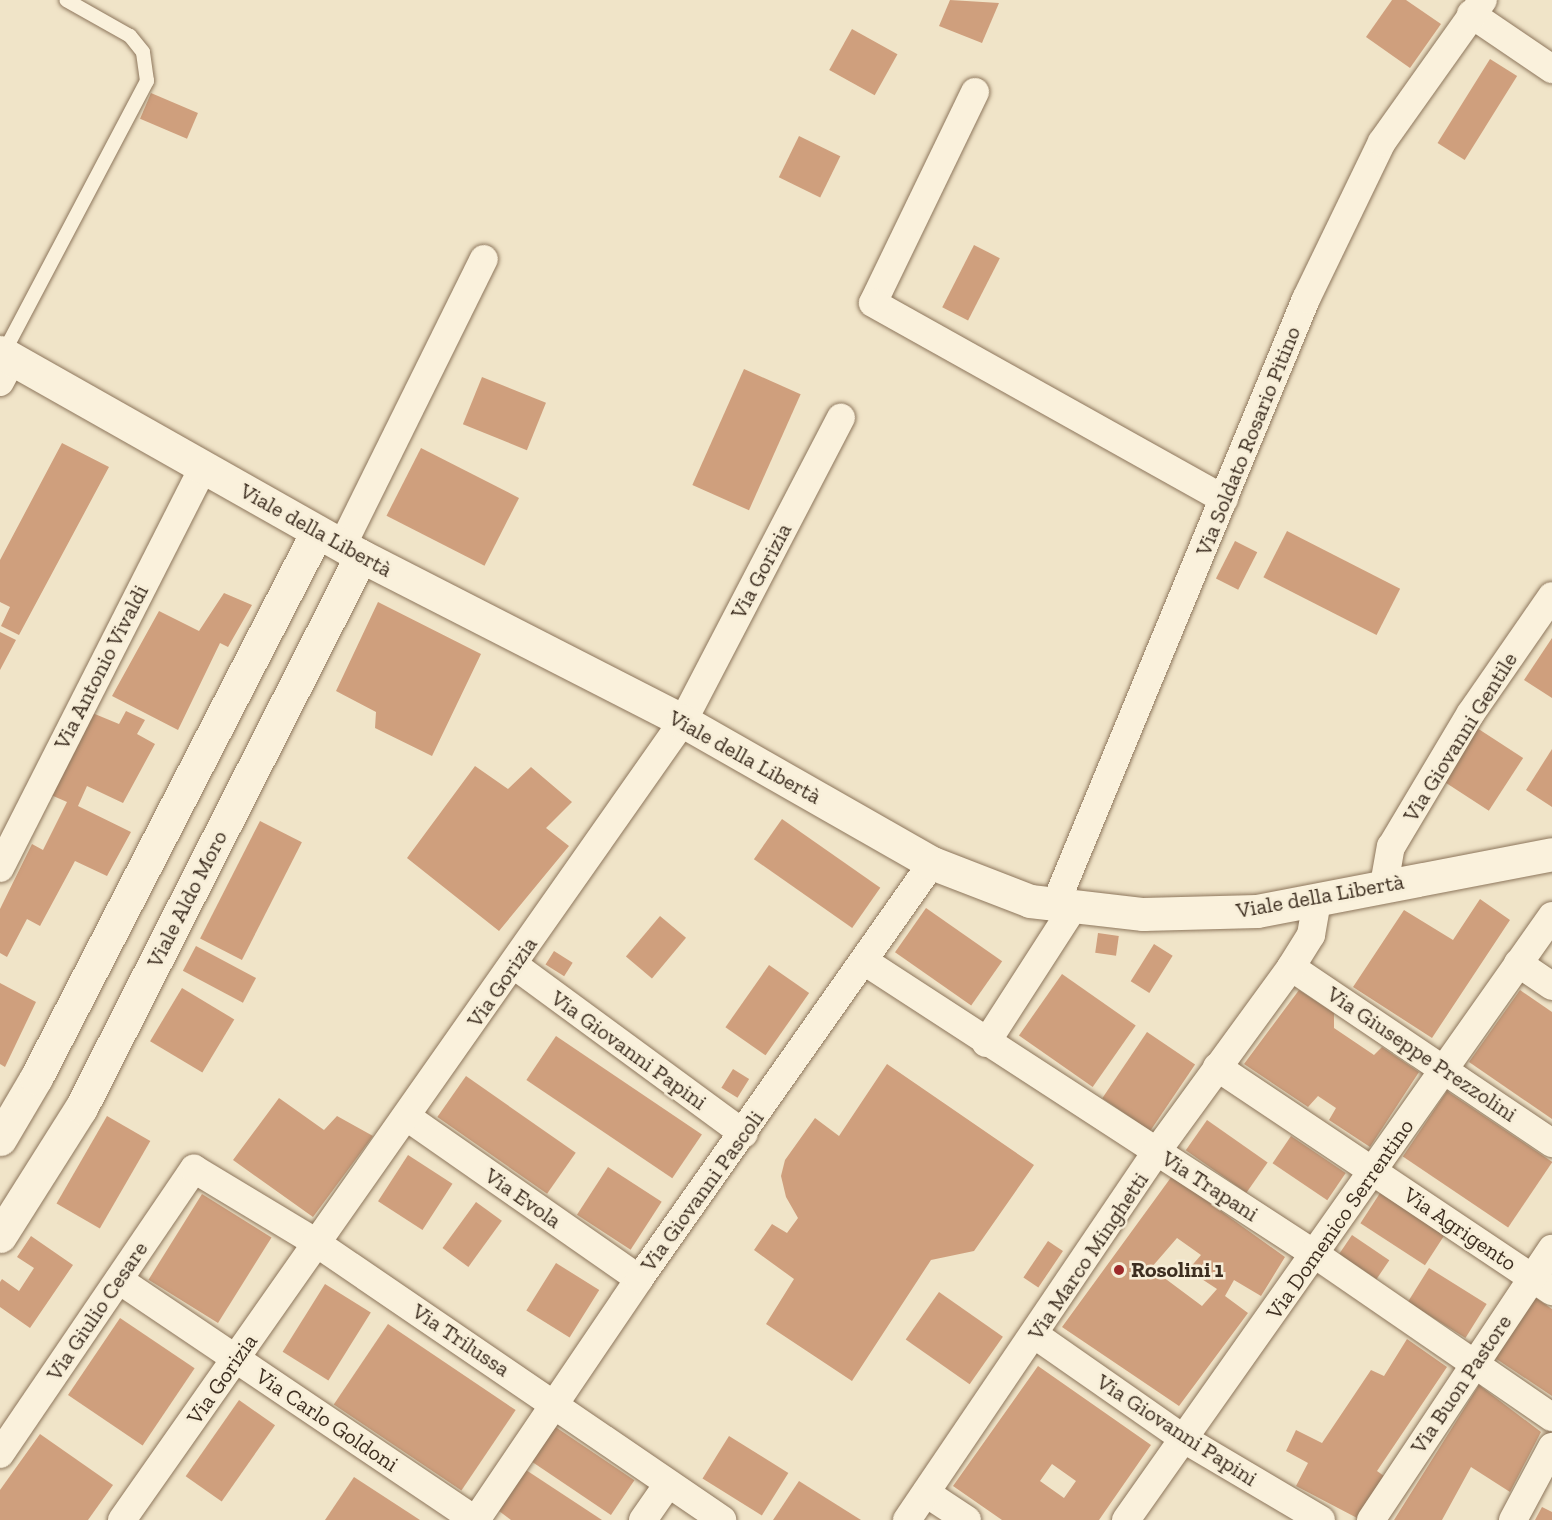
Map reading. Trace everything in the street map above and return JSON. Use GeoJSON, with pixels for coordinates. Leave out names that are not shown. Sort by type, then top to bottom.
{"type":"FeatureCollection","features":[{"type":"Feature","properties":{"kind":"street"},"geometry":{"type":"LineString","coordinates":[[1477,7],[1552,69]]}},
{"type":"Feature","properties":{"kind":"street","name":"Via Soldato Rosario Pitino"},"geometry":{"type":"LineString","coordinates":[[986,1043],[1064,907],[1224,499],[1306,299],[1382,142],[1477,7]]}},
{"type":"Feature","properties":{"kind":"street"},"geometry":{"type":"LineString","coordinates":[[975,92],[873,303],[1224,499]]}},
{"type":"Feature","properties":{"kind":"street"},"geometry":{"type":"LineString","coordinates":[[0,1138],[340,544],[484,259]]}},
{"type":"Feature","properties":{"kind":"street","name":"Viale della Libertà"},"geometry":{"type":"LineString","coordinates":[[4,362],[203,467],[340,544],[682,721],[932,863],[1030,900],[1064,907],[1210,914],[1317,900],[1384,885],[1552,854]]}},
{"type":"Feature","properties":{"kind":"street","name":"Via Gorizia"},"geometry":{"type":"LineString","coordinates":[[122,1520],[682,721],[841,418]]}},
{"type":"Feature","properties":{"kind":"street","name":"Via Antonio Vivaldi"},"geometry":{"type":"LineString","coordinates":[[0,868],[203,467]]}},
{"type":"Feature","properties":{"kind":"street","name":"Viale Aldo Moro"},"geometry":{"type":"LineString","coordinates":[[0,1236],[81,1108],[340,544]]}},
{"type":"Feature","properties":{"kind":"street","name":"Via Giovanni Gentile"},"geometry":{"type":"LineString","coordinates":[[1384,885],[1391,847],[1472,713],[1551,598]]}},
{"type":"Feature","properties":{"kind":"street","name":"Via Giovanni Pascoli"},"geometry":{"type":"LineString","coordinates":[[475,1520],[639,1280],[744,1134],[932,863]]}},
{"type":"Feature","properties":{"kind":"street","name":"Via Marco Minghetti"},"geometry":{"type":"LineString","coordinates":[[908,1520],[1157,1151],[1291,967],[1311,935],[1317,900]]}},
{"type":"Feature","properties":{"kind":"street","name":"Via Domenico Serrentino"},"geometry":{"type":"LineString","coordinates":[[1126,1520],[1316,1256],[1372,1171],[1552,916]]}},
{"type":"Feature","properties":{"kind":"street","name":"Via Trapani"},"geometry":{"type":"LineString","coordinates":[[864,961],[986,1043],[1157,1151],[1316,1256],[1552,1418]]}},
{"type":"Feature","properties":{"kind":"street"},"geometry":{"type":"LineString","coordinates":[[1518,963],[1552,986]]}},
{"type":"Feature","properties":{"kind":"street","name":"Via Giovanni Papini"},"geometry":{"type":"LineString","coordinates":[[513,965],[744,1134]]}},
{"type":"Feature","properties":{"kind":"street","name":"Via Giuseppe Prezzolini"},"geometry":{"type":"LineString","coordinates":[[1291,967],[1446,1068],[1552,1143]]}},
{"type":"Feature","properties":{"kind":"street","name":"Via Agrigento"},"geometry":{"type":"LineString","coordinates":[[1217,1067],[1542,1284]]}},
{"type":"Feature","properties":{"kind":"street","name":"Via Evola"},"geometry":{"type":"LineString","coordinates":[[406,1117],[639,1280]]}},
{"type":"Feature","properties":{"kind":"street","name":"Via Trilussa"},"geometry":{"type":"LineString","coordinates":[[194,1169],[315,1242],[556,1404],[722,1520]]}},
{"type":"Feature","properties":{"kind":"street","name":"Via Giulio Cesare"},"geometry":{"type":"LineString","coordinates":[[0,1454],[194,1169]]}},
{"type":"Feature","properties":{"kind":"street","name":"Via Buon Pastore"},"geometry":{"type":"LineString","coordinates":[[1371,1520],[1473,1364],[1542,1284],[1552,1249]]}},
{"type":"Feature","properties":{"kind":"street","name":"Via Carlo Goldoni"},"geometry":{"type":"LineString","coordinates":[[119,1280],[475,1520]]}},
{"type":"Feature","properties":{"kind":"street","name":"Via Giovanni Papini"},"geometry":{"type":"LineString","coordinates":[[1035,1335],[1184,1439],[1321,1520]]}},
{"type":"Feature","properties":{"kind":"street"},"geometry":{"type":"LineString","coordinates":[[1513,1520],[1552,1447]]}},
{"type":"Feature","properties":{"kind":"street"},"geometry":{"type":"LineString","coordinates":[[643,1520],[668,1484]]}},
{"type":"Feature","properties":{"kind":"street"},"geometry":{"type":"LineString","coordinates":[[926,1493],[967,1520]]}},
{"type":"Feature","properties":{"kind":"lane"},"geometry":{"type":"LineString","coordinates":[[4,362],[147,81],[143,52],[130,36],[66,0]]}},
{"type":"Feature","properties":{"kind":"building"},"geometry":{"type":"Polygon","coordinates":[[[950,0],[999,3],[982,43],[939,26],[950,0]]]}},
{"type":"Feature","properties":{"kind":"building"},"geometry":{"type":"Polygon","coordinates":[[[1392,0],[1406,0],[1441,24],[1410,68],[1366,37],[1392,0]]]}},
{"type":"Feature","properties":{"kind":"building"},"geometry":{"type":"Polygon","coordinates":[[[852,29],[897,54],[875,95],[829,70],[852,29]]]}},
{"type":"Feature","properties":{"kind":"building"},"geometry":{"type":"Polygon","coordinates":[[[1490,59],[1517,76],[1465,160],[1438,143],[1490,59]]]}},
{"type":"Feature","properties":{"kind":"building"},"geometry":{"type":"Polygon","coordinates":[[[151,93],[198,113],[187,139],[140,119],[151,93]]]}},
{"type":"Feature","properties":{"kind":"building"},"geometry":{"type":"Polygon","coordinates":[[[799,136],[840,156],[820,198],[779,177],[799,136]]]}},
{"type":"Feature","properties":{"kind":"building"},"geometry":{"type":"Polygon","coordinates":[[[974,245],[1000,258],[968,321],[942,307],[974,245]]]}},
{"type":"Feature","properties":{"kind":"building"},"geometry":{"type":"Polygon","coordinates":[[[744,369],[801,394],[749,510],[692,485],[744,369]]]}},
{"type":"Feature","properties":{"kind":"building"},"geometry":{"type":"Polygon","coordinates":[[[482,377],[546,403],[527,450],[463,424],[482,377]]]}},
{"type":"Feature","properties":{"kind":"building"},"geometry":{"type":"Polygon","coordinates":[[[62,443],[109,467],[19,635],[1,626],[10,607],[0,602],[0,560],[62,443]]]}},
{"type":"Feature","properties":{"kind":"building"},"geometry":{"type":"Polygon","coordinates":[[[421,448],[519,498],[485,566],[386,516],[421,448]]]}},
{"type":"Feature","properties":{"kind":"building"},"geometry":{"type":"Polygon","coordinates":[[[1287,531],[1400,589],[1377,635],[1263,577],[1287,531]]]}},
{"type":"Feature","properties":{"kind":"building"},"geometry":{"type":"Polygon","coordinates":[[[1235,541],[1257,552],[1238,590],[1216,578],[1235,541]]]}},
{"type":"Feature","properties":{"kind":"building"},"geometry":{"type":"Polygon","coordinates":[[[224,593],[252,605],[228,647],[220,643],[178,730],[112,696],[159,611],[199,631],[224,593]]]}},
{"type":"Feature","properties":{"kind":"building"},"geometry":{"type":"Polygon","coordinates":[[[378,602],[481,654],[432,756],[375,728],[376,712],[336,691],[378,602]]]}},
{"type":"Feature","properties":{"kind":"building"},"geometry":{"type":"Polygon","coordinates":[[[0,632],[16,640],[0,670],[0,632]]]}},
{"type":"Feature","properties":{"kind":"building"},"geometry":{"type":"Polygon","coordinates":[[[1552,638],[1552,698],[1524,680],[1552,638]]]}},
{"type":"Feature","properties":{"kind":"building"},"geometry":{"type":"Polygon","coordinates":[[[126,711],[145,720],[137,734],[155,744],[123,803],[87,786],[78,806],[131,832],[107,876],[75,861],[40,926],[27,919],[7,957],[0,953],[0,909],[32,844],[43,850],[67,802],[51,795],[90,712],[119,724],[126,711]]]}},
{"type":"Feature","properties":{"kind":"building"},"geometry":{"type":"Polygon","coordinates":[[[1477,728],[1523,758],[1489,811],[1443,781],[1477,728]]]}},
{"type":"Feature","properties":{"kind":"building"},"geometry":{"type":"Polygon","coordinates":[[[1552,749],[1552,807],[1526,790],[1552,749]]]}},
{"type":"Feature","properties":{"kind":"building"},"geometry":{"type":"Polygon","coordinates":[[[475,766],[508,789],[531,767],[572,802],[546,828],[569,846],[499,931],[407,858],[475,766]]]}},
{"type":"Feature","properties":{"kind":"building"},"geometry":{"type":"Polygon","coordinates":[[[782,819],[880,888],[852,928],[754,859],[782,819]]]}},
{"type":"Feature","properties":{"kind":"building"},"geometry":{"type":"Polygon","coordinates":[[[260,821],[302,842],[242,960],[200,939],[260,821]]]}},
{"type":"Feature","properties":{"kind":"building"},"geometry":{"type":"Polygon","coordinates":[[[1480,899],[1510,920],[1432,1038],[1353,987],[1404,910],[1453,940],[1480,899]]]}},
{"type":"Feature","properties":{"kind":"building"},"geometry":{"type":"Polygon","coordinates":[[[926,908],[1002,961],[971,1006],[895,952],[926,908]]]}},
{"type":"Feature","properties":{"kind":"building"},"geometry":{"type":"Polygon","coordinates":[[[660,916],[686,938],[652,978],[626,957],[660,916]]]}},
{"type":"Feature","properties":{"kind":"building"},"geometry":{"type":"Polygon","coordinates":[[[1098,933],[1119,936],[1116,956],[1095,953],[1098,933]]]}},
{"type":"Feature","properties":{"kind":"building"},"geometry":{"type":"Polygon","coordinates":[[[1154,944],[1173,956],[1149,993],[1131,981],[1154,944]]]}},
{"type":"Feature","properties":{"kind":"building"},"geometry":{"type":"Polygon","coordinates":[[[196,946],[256,978],[243,1003],[183,971],[196,946]]]}},
{"type":"Feature","properties":{"kind":"building"},"geometry":{"type":"Polygon","coordinates":[[[554,951],[573,963],[564,976],[546,965],[554,951]]]}},
{"type":"Feature","properties":{"kind":"building"},"geometry":{"type":"Polygon","coordinates":[[[769,965],[809,993],[766,1055],[725,1027],[769,965]]]}},
{"type":"Feature","properties":{"kind":"building"},"geometry":{"type":"Polygon","coordinates":[[[1062,974],[1136,1026],[1093,1087],[1019,1035],[1062,974]]]}},
{"type":"Feature","properties":{"kind":"building"},"geometry":{"type":"Polygon","coordinates":[[[0,983],[36,1002],[5,1067],[0,1064],[0,983]]]}},
{"type":"Feature","properties":{"kind":"building"},"geometry":{"type":"Polygon","coordinates":[[[182,988],[234,1019],[202,1073],[150,1041],[182,988]]]}},
{"type":"Feature","properties":{"kind":"building"},"geometry":{"type":"Polygon","coordinates":[[[1299,990],[1334,1013],[1334,1028],[1374,1055],[1382,1047],[1419,1072],[1370,1147],[1329,1120],[1336,1108],[1318,1096],[1308,1107],[1244,1064],[1299,990]]]}},
{"type":"Feature","properties":{"kind":"building"},"geometry":{"type":"Polygon","coordinates":[[[1520,990],[1552,1012],[1552,1119],[1469,1062],[1520,990]]]}},
{"type":"Feature","properties":{"kind":"building"},"geometry":{"type":"Polygon","coordinates":[[[1147,1032],[1195,1064],[1150,1131],[1102,1098],[1147,1032]]]}},
{"type":"Feature","properties":{"kind":"building"},"geometry":{"type":"Polygon","coordinates":[[[556,1036],[702,1134],[672,1178],[526,1080],[556,1036]]]}},
{"type":"Feature","properties":{"kind":"building"},"geometry":{"type":"Polygon","coordinates":[[[887,1064],[1034,1165],[974,1251],[931,1260],[852,1381],[766,1324],[794,1279],[754,1250],[772,1224],[787,1233],[798,1218],[786,1197],[781,1176],[785,1160],[815,1118],[839,1136],[887,1064]]]}},
{"type":"Feature","properties":{"kind":"building"},"geometry":{"type":"Polygon","coordinates":[[[733,1069],[749,1079],[737,1098],[721,1088],[733,1069]]]}},
{"type":"Feature","properties":{"kind":"building"},"geometry":{"type":"Polygon","coordinates":[[[466,1076],[576,1153],[547,1194],[437,1117],[466,1076]]]}},
{"type":"Feature","properties":{"kind":"building"},"geometry":{"type":"Polygon","coordinates":[[[1447,1091],[1552,1162],[1508,1228],[1403,1156],[1447,1091]]]}},
{"type":"Feature","properties":{"kind":"building"},"geometry":{"type":"Polygon","coordinates":[[[279,1098],[324,1130],[337,1116],[373,1136],[313,1217],[233,1160],[279,1098]]]}},
{"type":"Feature","properties":{"kind":"building"},"geometry":{"type":"Polygon","coordinates":[[[107,1116],[150,1141],[100,1228],[56,1203],[107,1116]]]}},
{"type":"Feature","properties":{"kind":"building"},"geometry":{"type":"Polygon","coordinates":[[[1207,1120],[1268,1162],[1246,1193],[1186,1150],[1207,1120]]]}},
{"type":"Feature","properties":{"kind":"building"},"geometry":{"type":"Polygon","coordinates":[[[1291,1136],[1346,1173],[1327,1200],[1273,1163],[1291,1136]]]}},
{"type":"Feature","properties":{"kind":"building"},"geometry":{"type":"Polygon","coordinates":[[[408,1155],[452,1184],[422,1230],[378,1201],[408,1155]]]}},
{"type":"Feature","properties":{"kind":"building"},"geometry":{"type":"Polygon","coordinates":[[[608,1167],[662,1202],[631,1250],[577,1215],[608,1167]]]}},
{"type":"Feature","properties":{"kind":"building"},"geometry":{"type":"Polygon","coordinates":[[[1172,1176],[1285,1257],[1261,1296],[1234,1280],[1225,1296],[1248,1313],[1179,1406],[1062,1327],[1172,1176]],[[1177,1238],[1151,1268],[1202,1306],[1217,1289],[1188,1270],[1201,1255],[1177,1238]]]}},
{"type":"Feature","properties":{"kind":"building"},"geometry":{"type":"Polygon","coordinates":[[[1380,1193],[1445,1235],[1425,1265],[1360,1223],[1380,1193]]]}},
{"type":"Feature","properties":{"kind":"building"},"geometry":{"type":"Polygon","coordinates":[[[202,1194],[272,1237],[218,1323],[148,1280],[202,1194]]]}},
{"type":"Feature","properties":{"kind":"building"},"geometry":{"type":"Polygon","coordinates":[[[476,1202],[502,1221],[468,1267],[442,1248],[476,1202]]]}},
{"type":"Feature","properties":{"kind":"building"},"geometry":{"type":"Polygon","coordinates":[[[1352,1235],[1389,1260],[1376,1279],[1339,1254],[1352,1235]]]}},
{"type":"Feature","properties":{"kind":"building"},"geometry":{"type":"Polygon","coordinates":[[[31,1236],[73,1265],[30,1328],[0,1307],[0,1282],[2,1279],[19,1291],[34,1268],[17,1257],[31,1236]]]}},
{"type":"Feature","properties":{"kind":"building"},"geometry":{"type":"Polygon","coordinates":[[[1048,1241],[1063,1251],[1038,1288],[1023,1277],[1048,1241]]]}},
{"type":"Feature","properties":{"kind":"building"},"geometry":{"type":"Polygon","coordinates":[[[556,1263],[599,1290],[570,1338],[526,1310],[556,1263]]]}},
{"type":"Feature","properties":{"kind":"building"},"geometry":{"type":"Polygon","coordinates":[[[1429,1268],[1487,1304],[1465,1338],[1408,1302],[1429,1268]]]}},
{"type":"Feature","properties":{"kind":"building"},"geometry":{"type":"Polygon","coordinates":[[[325,1284],[371,1313],[328,1380],[283,1352],[325,1284]]]}},
{"type":"Feature","properties":{"kind":"building"},"geometry":{"type":"Polygon","coordinates":[[[939,1292],[1003,1337],[970,1384],[906,1340],[939,1292]]]}},
{"type":"Feature","properties":{"kind":"building"},"geometry":{"type":"Polygon","coordinates":[[[1536,1298],[1552,1309],[1552,1396],[1495,1358],[1536,1298]]]}},
{"type":"Feature","properties":{"kind":"building"},"geometry":{"type":"Polygon","coordinates":[[[120,1318],[195,1368],[143,1445],[68,1395],[120,1318]]]}},
{"type":"Feature","properties":{"kind":"building"},"geometry":{"type":"Polygon","coordinates":[[[388,1324],[516,1410],[461,1491],[334,1404],[388,1324]]]}},
{"type":"Feature","properties":{"kind":"building"},"geometry":{"type":"Polygon","coordinates":[[[1407,1339],[1447,1367],[1377,1471],[1384,1476],[1359,1519],[1296,1486],[1308,1463],[1286,1451],[1296,1430],[1322,1443],[1371,1370],[1384,1376],[1407,1339]]]}},
{"type":"Feature","properties":{"kind":"building"},"geometry":{"type":"Polygon","coordinates":[[[1038,1366],[1151,1445],[1099,1520],[1002,1520],[953,1486],[1038,1366]],[[1052,1464],[1040,1481],[1064,1498],[1076,1481],[1052,1464]]]}},
{"type":"Feature","properties":{"kind":"building"},"geometry":{"type":"Polygon","coordinates":[[[1479,1385],[1541,1432],[1510,1492],[1471,1467],[1442,1520],[1394,1520],[1479,1385]]]}},
{"type":"Feature","properties":{"kind":"building"},"geometry":{"type":"Polygon","coordinates":[[[239,1400],[275,1425],[222,1501],[186,1476],[239,1400]]]}},
{"type":"Feature","properties":{"kind":"building"},"geometry":{"type":"Polygon","coordinates":[[[554,1426],[634,1480],[611,1515],[531,1461],[554,1426]]]}},
{"type":"Feature","properties":{"kind":"building"},"geometry":{"type":"Polygon","coordinates":[[[40,1434],[113,1485],[88,1520],[0,1520],[0,1490],[40,1434]]]}},
{"type":"Feature","properties":{"kind":"building"},"geometry":{"type":"Polygon","coordinates":[[[729,1436],[788,1473],[762,1515],[703,1478],[729,1436]]]}},
{"type":"Feature","properties":{"kind":"building"},"geometry":{"type":"Polygon","coordinates":[[[526,1470],[602,1520],[511,1520],[499,1511],[526,1470]]]}},
{"type":"Feature","properties":{"kind":"building"},"geometry":{"type":"Polygon","coordinates":[[[354,1477],[420,1520],[325,1520],[354,1477]]]}},
{"type":"Feature","properties":{"kind":"building"},"geometry":{"type":"Polygon","coordinates":[[[799,1481],[861,1520],[773,1520],[799,1481]]]}},
{"type":"Feature","properties":{"kind":"building"},"geometry":{"type":"Polygon","coordinates":[[[1542,1507],[1552,1512],[1552,1520],[1535,1520],[1542,1507]]]}},
{"type":"Feature","properties":{"kind":"place","name":"Rosolini 1"},"geometry":{"type":"Point","coordinates":[1119,1270]}}]}
